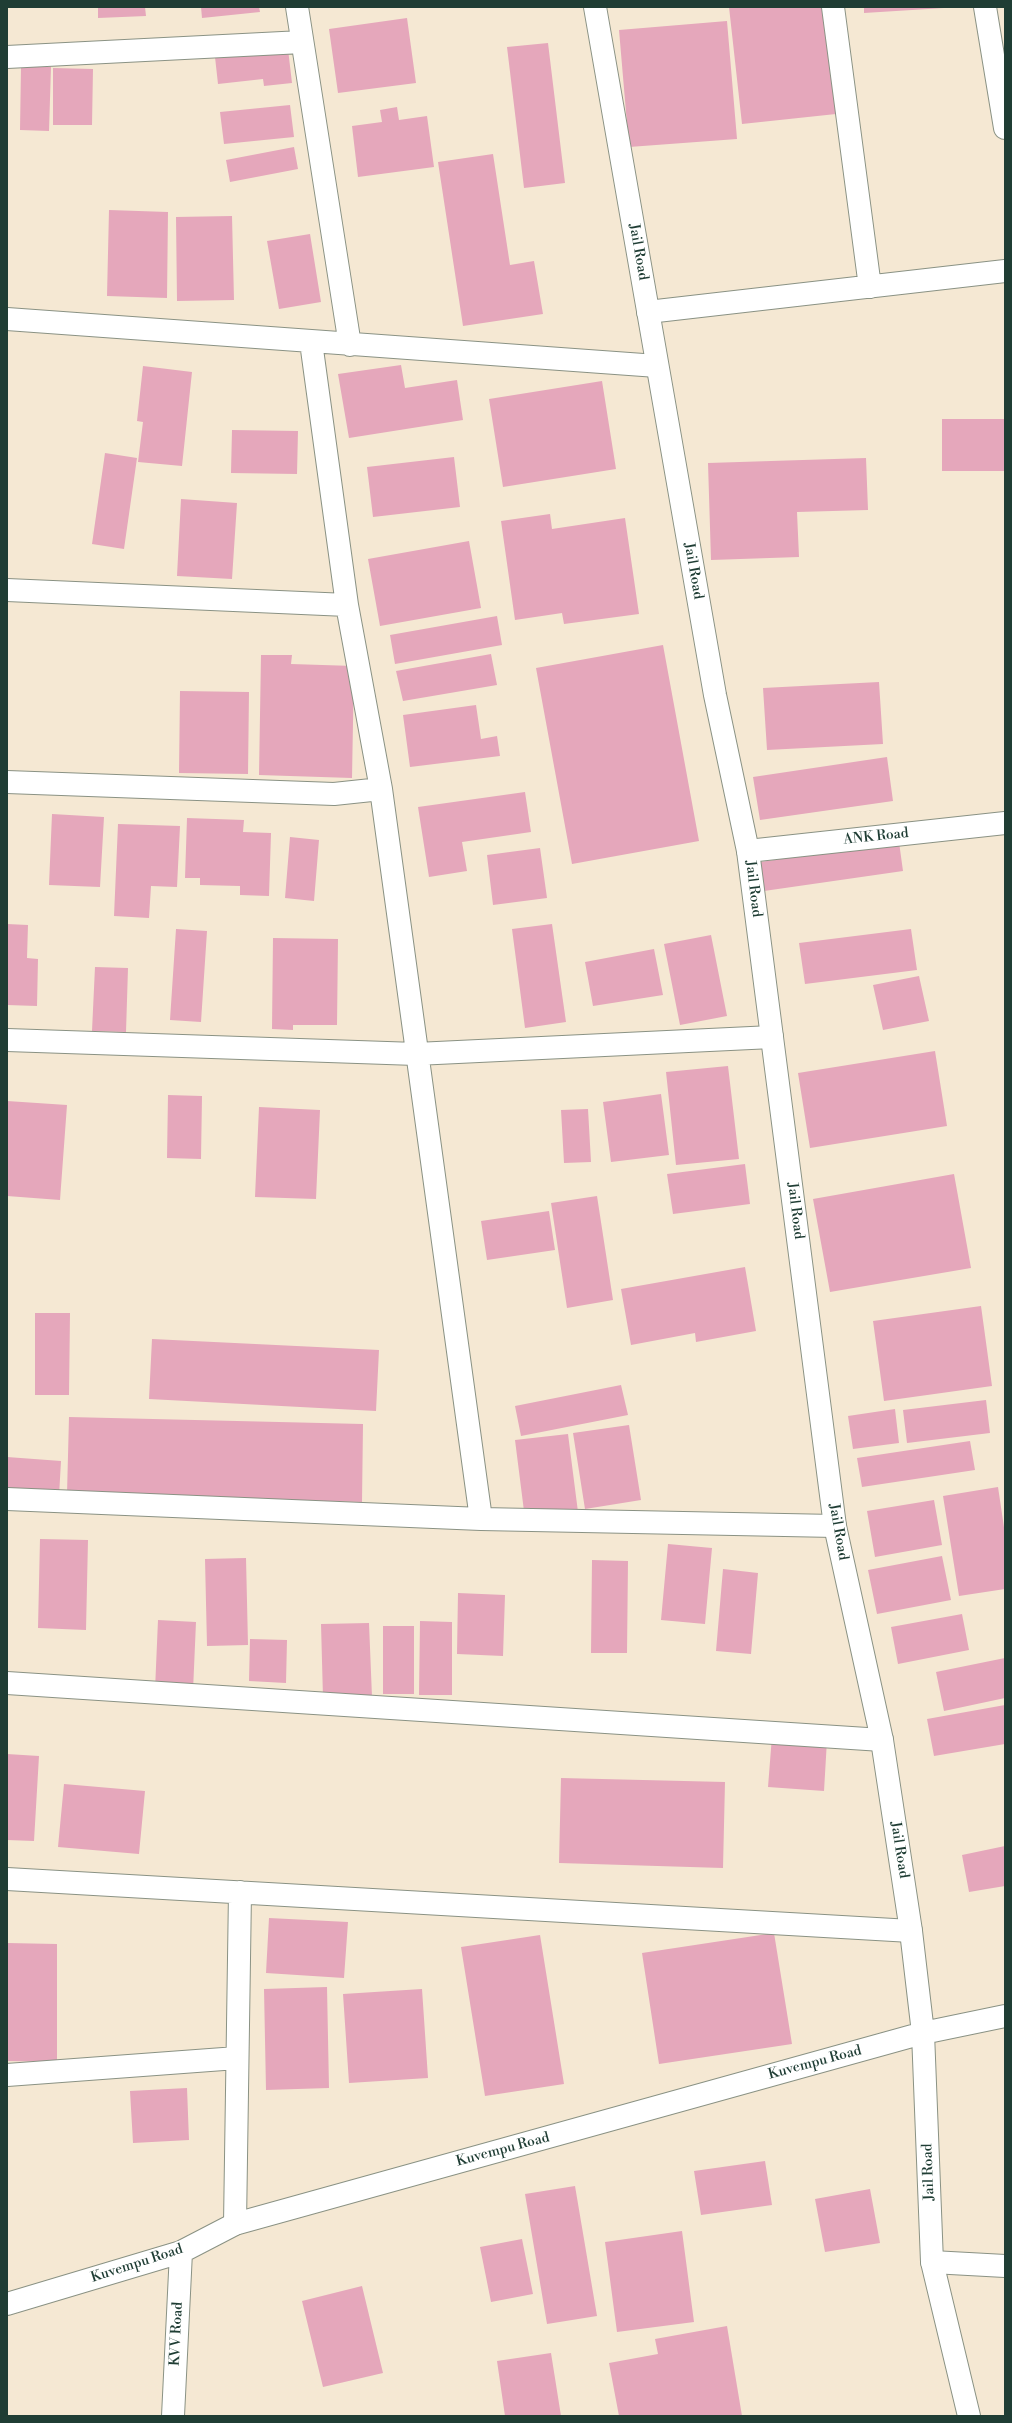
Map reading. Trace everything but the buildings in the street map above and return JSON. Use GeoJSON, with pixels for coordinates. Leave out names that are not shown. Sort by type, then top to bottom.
{"type":"FeatureCollection","features":[{"type":"Feature","properties":{"kind":"street"},"geometry":{"type":"LineString","coordinates":[[297,7],[350,345]]}},
{"type":"Feature","properties":{"kind":"street","name":"Jail Road"},"geometry":{"type":"LineString","coordinates":[[595,7],[715,695],[748,851],[835,1526],[882,1740],[911,1931],[923,2033],[932,2262],[969,2416]]}},
{"type":"Feature","properties":{"kind":"street"},"geometry":{"type":"LineString","coordinates":[[833,7],[870,287]]}},
{"type":"Feature","properties":{"kind":"street"},"geometry":{"type":"LineString","coordinates":[[985,7],[1005,128]]}},
{"type":"Feature","properties":{"kind":"street"},"geometry":{"type":"LineString","coordinates":[[7,57],[302,42]]}},
{"type":"Feature","properties":{"kind":"street"},"geometry":{"type":"LineString","coordinates":[[648,312],[1005,271]]}},
{"type":"Feature","properties":{"kind":"street"},"geometry":{"type":"LineString","coordinates":[[7,319],[657,366]]}},
{"type":"Feature","properties":{"kind":"street"},"geometry":{"type":"LineString","coordinates":[[311,342],[347,605],[381,789],[416,1054],[481,1519]]}},
{"type":"Feature","properties":{"kind":"street"},"geometry":{"type":"LineString","coordinates":[[7,590],[347,605]]}},
{"type":"Feature","properties":{"kind":"street"},"geometry":{"type":"LineString","coordinates":[[7,782],[334,794],[381,789]]}},
{"type":"Feature","properties":{"kind":"street","name":"ANK Road"},"geometry":{"type":"LineString","coordinates":[[748,851],[1005,823]]}},
{"type":"Feature","properties":{"kind":"street"},"geometry":{"type":"LineString","coordinates":[[7,1040],[416,1054],[772,1037]]}},
{"type":"Feature","properties":{"kind":"street"},"geometry":{"type":"LineString","coordinates":[[7,1499],[481,1519],[835,1526]]}},
{"type":"Feature","properties":{"kind":"street"},"geometry":{"type":"LineString","coordinates":[[7,1684],[882,1740]]}},
{"type":"Feature","properties":{"kind":"street"},"geometry":{"type":"LineString","coordinates":[[7,1878],[911,1931]]}},
{"type":"Feature","properties":{"kind":"street"},"geometry":{"type":"LineString","coordinates":[[235,2224],[240,1892]]}},
{"type":"Feature","properties":{"kind":"street","name":"Kuvempu Road"},"geometry":{"type":"LineString","coordinates":[[7,2304],[181,2252],[235,2224],[923,2033],[1005,2016]]}},
{"type":"Feature","properties":{"kind":"street"},"geometry":{"type":"LineString","coordinates":[[7,2076],[237,2058]]}},
{"type":"Feature","properties":{"kind":"street","name":"KVV Road"},"geometry":{"type":"LineString","coordinates":[[173,2416],[181,2252]]}},
{"type":"Feature","properties":{"kind":"street"},"geometry":{"type":"LineString","coordinates":[[932,2262],[1005,2266]]}}]}
